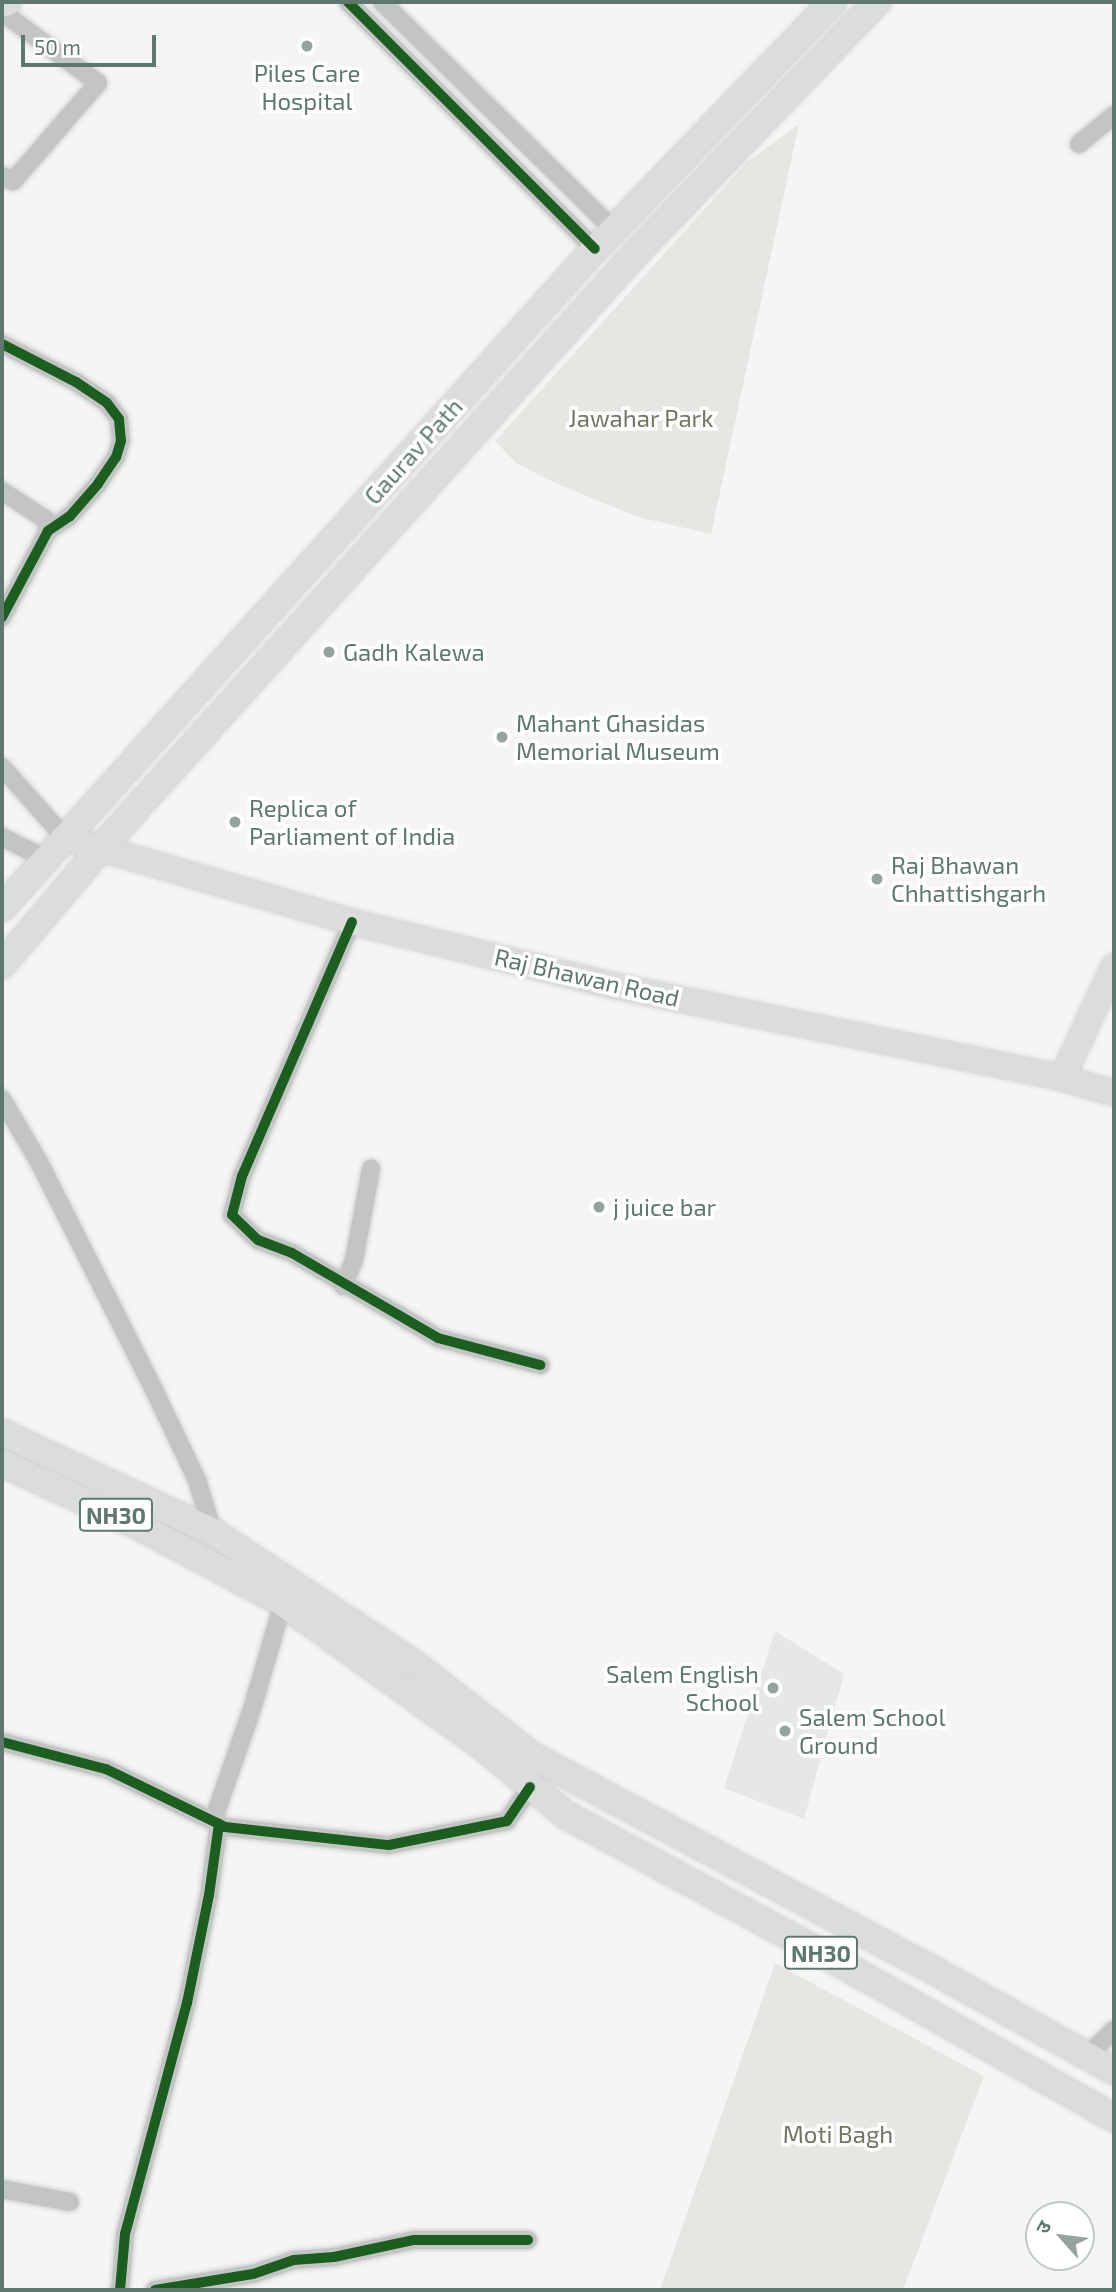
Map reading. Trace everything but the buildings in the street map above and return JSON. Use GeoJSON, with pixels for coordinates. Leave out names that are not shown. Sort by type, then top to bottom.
{"type":"FeatureCollection","features":[{"type":"Feature","properties":{"kind":"main road"},"geometry":{"type":"LineString","coordinates":[[2,4],[8,2]]}},
{"type":"Feature","properties":{"kind":"main road","name":"Gaurav Path"},"geometry":{"type":"LineString","coordinates":[[2,908],[595,249],[833,2]]}},
{"type":"Feature","properties":{"kind":"main road"},"geometry":{"type":"LineString","coordinates":[[2,965],[100,849],[637,252],[877,2]]}},
{"type":"Feature","properties":{"kind":"main road","name":"Raj Bhawan Road"},"geometry":{"type":"LineString","coordinates":[[65,838],[352,922],[615,986],[1062,1078],[1114,1093]]}},
{"type":"Feature","properties":{"kind":"main road"},"geometry":{"type":"LineString","coordinates":[[1062,1078],[1114,966]]}},
{"type":"Feature","properties":{"kind":"main road","name":"NH30"},"geometry":{"type":"LineString","coordinates":[[2,1433],[213,1532],[414,1664],[532,1756],[1114,2071]]}},
{"type":"Feature","properties":{"kind":"main road","name":"NH30"},"geometry":{"type":"LineString","coordinates":[[2,1463],[37,1476],[173,1544],[283,1604],[478,1742],[566,1815],[1114,2118]]}},
{"type":"Feature","properties":{"kind":"main road"},"geometry":{"type":"LineString","coordinates":[[173,1544],[187,1521]]}},
{"type":"Feature","properties":{"kind":"street"},"geometry":{"type":"LineString","coordinates":[[348,2],[595,249]]}},
{"type":"Feature","properties":{"kind":"street"},"geometry":{"type":"LineString","coordinates":[[382,2],[614,230]]}},
{"type":"Feature","properties":{"kind":"street"},"geometry":{"type":"LineString","coordinates":[[2,12],[97,83],[13,181],[2,176]]}},
{"type":"Feature","properties":{"kind":"street"},"geometry":{"type":"LineString","coordinates":[[1079,144],[1114,115]]}},
{"type":"Feature","properties":{"kind":"street"},"geometry":{"type":"LineString","coordinates":[[2,344],[76,382],[107,403],[119,419],[121,441],[116,457],[70,516],[48,531],[2,617]]}},
{"type":"Feature","properties":{"kind":"street"},"geometry":{"type":"LineString","coordinates":[[2,491],[45,519],[48,531]]}},
{"type":"Feature","properties":{"kind":"street"},"geometry":{"type":"LineString","coordinates":[[2,767],[65,838]]}},
{"type":"Feature","properties":{"kind":"street"},"geometry":{"type":"LineString","coordinates":[[2,837],[46,859]]}},
{"type":"Feature","properties":{"kind":"street"},"geometry":{"type":"LineString","coordinates":[[352,922],[242,1176],[232,1215],[258,1240],[292,1253],[343,1286],[438,1338],[540,1364]]}},
{"type":"Feature","properties":{"kind":"street"},"geometry":{"type":"LineString","coordinates":[[2,1099],[39,1162],[155,1392],[197,1480],[213,1532]]}},
{"type":"Feature","properties":{"kind":"street"},"geometry":{"type":"LineString","coordinates":[[343,1286],[354,1260],[371,1169]]}},
{"type":"Feature","properties":{"kind":"street"},"geometry":{"type":"LineString","coordinates":[[126,2289],[125,2234],[187,2003],[209,1895],[216,1823],[283,1604]]}},
{"type":"Feature","properties":{"kind":"street"},"geometry":{"type":"LineString","coordinates":[[2,1742],[106,1769],[216,1823],[284,1835],[389,1846],[507,1821],[530,1787]]}},
{"type":"Feature","properties":{"kind":"street"},"geometry":{"type":"LineString","coordinates":[[1088,2055],[1114,2030]]}},
{"type":"Feature","properties":{"kind":"street"},"geometry":{"type":"LineString","coordinates":[[2,2189],[70,2202]]}},
{"type":"Feature","properties":{"kind":"street"},"geometry":{"type":"LineString","coordinates":[[155,2290],[253,2274],[295,2260],[334,2257],[414,2240],[528,2240]]}},
{"type":"Feature","properties":{"kind":"shaded area","name":"Salem School Ground"},"geometry":{"type":"Polygon","coordinates":[[[775,1631],[844,1674],[804,1819],[724,1788],[775,1631]]]}},
{"type":"Feature","properties":{"kind":"green space","name":"Jawahar Park"},"geometry":{"type":"Polygon","coordinates":[[[799,124],[711,534],[638,517],[553,482],[516,463],[495,441],[747,162],[799,124]]]}},
{"type":"Feature","properties":{"kind":"green space","name":"Moti Bagh"},"geometry":{"type":"Polygon","coordinates":[[[775,1963],[984,2076],[903,2290],[660,2290],[775,1963]]]}},
{"type":"Feature","properties":{"kind":"cycle path"},"geometry":{"type":"LineString","coordinates":[[348,2],[595,249]]}},
{"type":"Feature","properties":{"kind":"cycle path"},"geometry":{"type":"LineString","coordinates":[[2,344],[76,382],[107,403],[119,419],[121,441],[116,457],[98,484],[70,516],[48,531],[2,617]]}},
{"type":"Feature","properties":{"kind":"cycle path"},"geometry":{"type":"LineString","coordinates":[[352,922],[242,1176],[232,1215],[258,1240],[292,1253],[438,1338],[540,1365]]}},
{"type":"Feature","properties":{"kind":"cycle path"},"geometry":{"type":"LineString","coordinates":[[2,1742],[106,1769],[225,1827],[389,1845],[507,1821],[530,1787]]}},
{"type":"Feature","properties":{"kind":"cycle path"},"geometry":{"type":"LineString","coordinates":[[120,2290],[125,2234],[187,2003],[209,1895],[219,1824]]}},
{"type":"Feature","properties":{"kind":"cycle path"},"geometry":{"type":"LineString","coordinates":[[155,2290],[253,2274],[294,2260],[334,2257],[414,2240],[528,2240]]}},
{"type":"Feature","properties":{"kind":"place","name":"Piles Care Hospital"},"geometry":{"type":"Point","coordinates":[307,46]}},
{"type":"Feature","properties":{"kind":"place","name":"Gadh Kalewa"},"geometry":{"type":"Point","coordinates":[329,652]}},
{"type":"Feature","properties":{"kind":"place","name":"Mahant Ghasidas Memorial Museum"},"geometry":{"type":"Point","coordinates":[502,737]}},
{"type":"Feature","properties":{"kind":"place","name":"Replica of Parliament of India"},"geometry":{"type":"Point","coordinates":[235,822]}},
{"type":"Feature","properties":{"kind":"place","name":"Raj Bhawan Chhattishgarh"},"geometry":{"type":"Point","coordinates":[877,879]}},
{"type":"Feature","properties":{"kind":"place","name":"j juice bar"},"geometry":{"type":"Point","coordinates":[599,1207]}},
{"type":"Feature","properties":{"kind":"place","name":"Salem English School"},"geometry":{"type":"Point","coordinates":[773,1688]}},
{"type":"Feature","properties":{"kind":"place","name":"Salem School Ground"},"geometry":{"type":"Point","coordinates":[785,1731]}}]}
